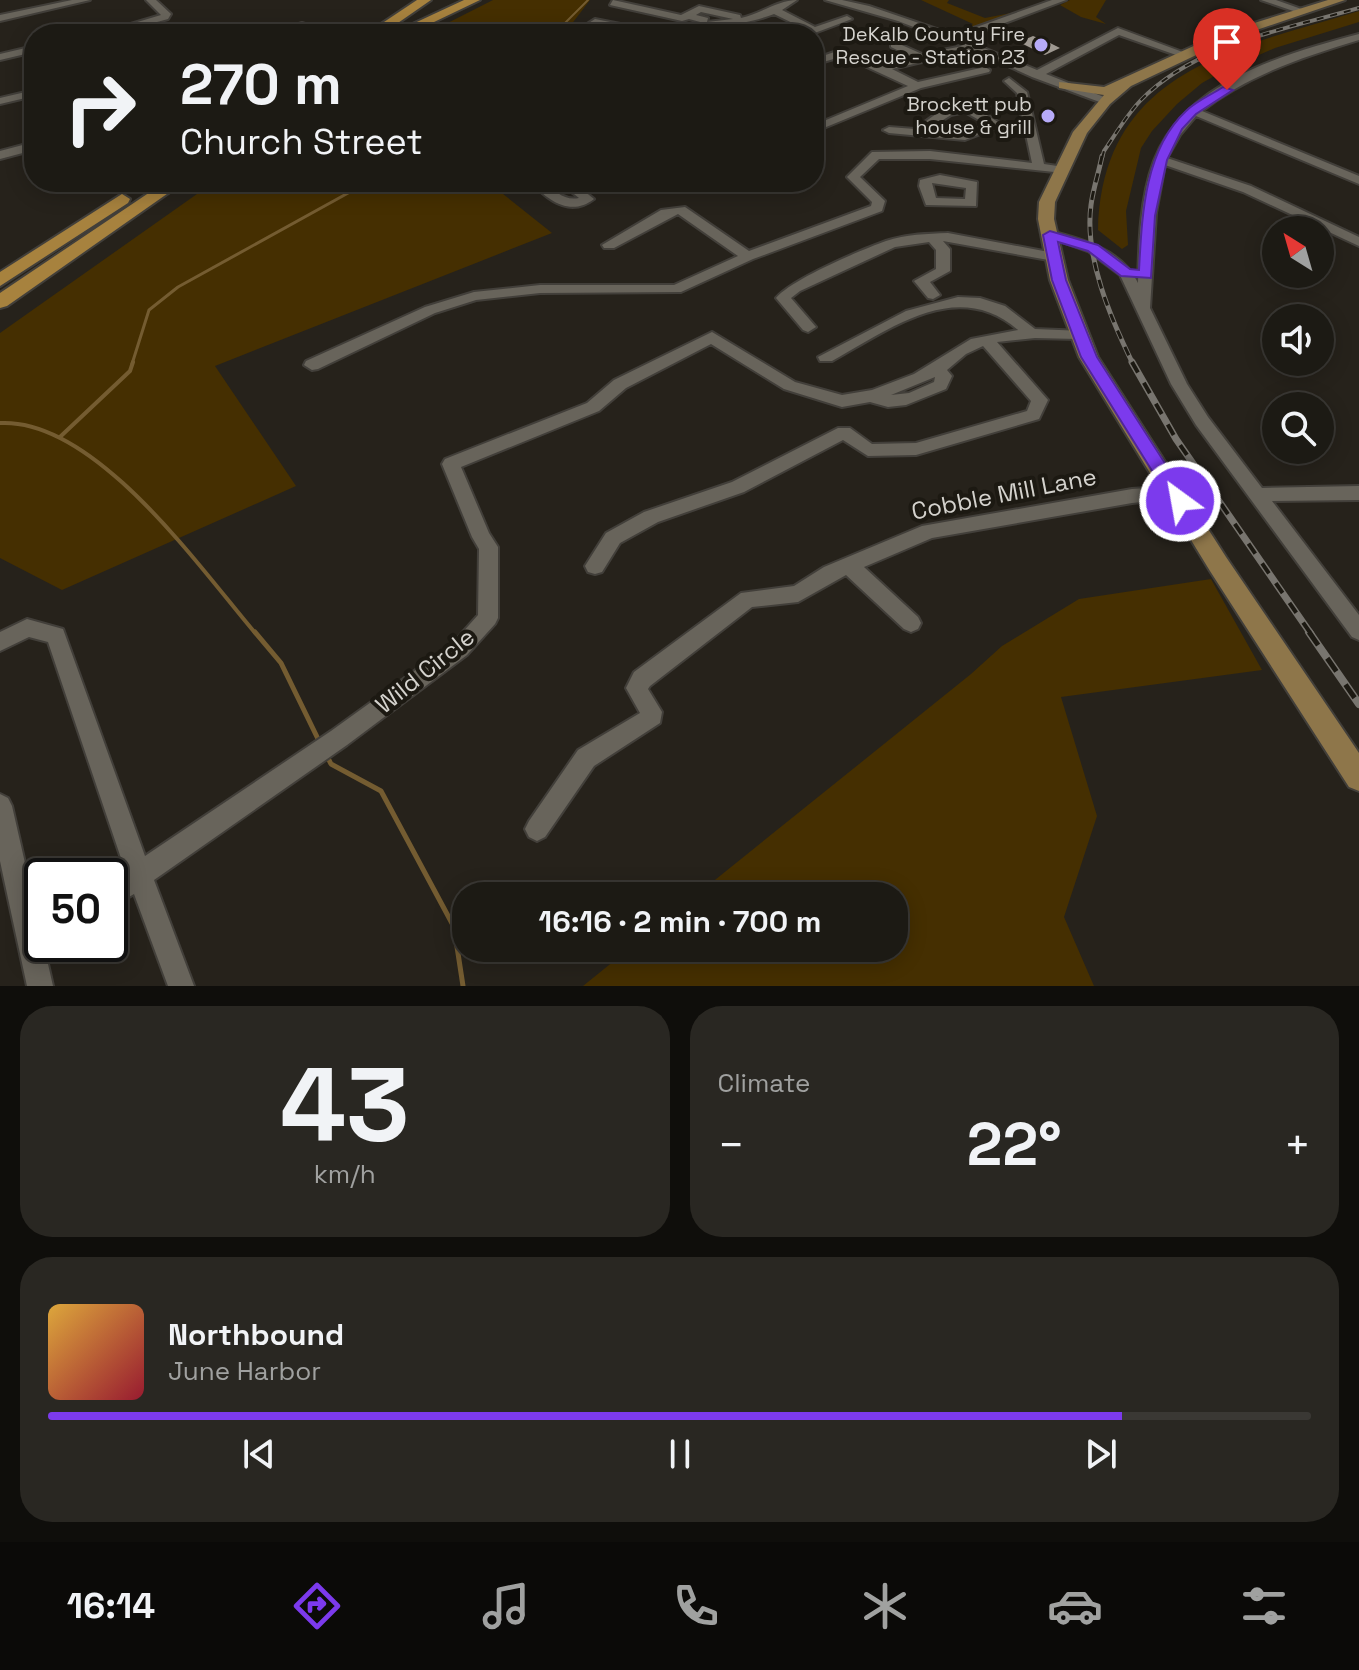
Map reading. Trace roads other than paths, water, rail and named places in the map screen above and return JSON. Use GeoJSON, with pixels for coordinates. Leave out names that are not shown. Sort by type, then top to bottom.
{"type":"FeatureCollection","features":[{"type":"Feature","properties":{"kind":"highway"},"geometry":{"type":"LineString","coordinates":[[373,24],[405,0]]}},
{"type":"Feature","properties":{"kind":"highway"},"geometry":{"type":"LineString","coordinates":[[388,24],[425,0]]}},
{"type":"Feature","properties":{"kind":"highway"},"geometry":{"type":"LineString","coordinates":[[413,24],[448,0]]}},
{"type":"Feature","properties":{"kind":"highway"},"geometry":{"type":"LineString","coordinates":[[420,24],[474,0]]}},
{"type":"Feature","properties":{"kind":"highway"},"geometry":{"type":"LineString","coordinates":[[0,280],[132,192]]}},
{"type":"Feature","properties":{"kind":"highway"},"geometry":{"type":"LineString","coordinates":[[0,302],[161,192]]}},
{"type":"Feature","properties":{"kind":"main road"},"geometry":{"type":"LineString","coordinates":[[1064,85],[1105,91],[1251,26],[1339,0]]}},
{"type":"Feature","properties":{"kind":"main road"},"geometry":{"type":"LineString","coordinates":[[1126,83],[1100,107],[1080,132],[1047,202],[1052,246],[1078,334],[1114,399],[1218,564],[1359,777]]}},
{"type":"Feature","properties":{"kind":"street"},"geometry":{"type":"LineString","coordinates":[[0,18],[85,0]]}},
{"type":"Feature","properties":{"kind":"street"},"geometry":{"type":"LineString","coordinates":[[139,24],[165,17],[166,14],[151,0]]}},
{"type":"Feature","properties":{"kind":"street"},"geometry":{"type":"LineString","coordinates":[[688,16],[715,24],[746,20],[776,11],[792,0]]}},
{"type":"Feature","properties":{"kind":"street"},"geometry":{"type":"LineString","coordinates":[[830,0],[898,16],[955,38],[990,56],[1064,85],[1100,107]]}},
{"type":"Feature","properties":{"kind":"street"},"geometry":{"type":"LineString","coordinates":[[955,38],[1038,1],[1061,0]]}},
{"type":"Feature","properties":{"kind":"street"},"geometry":{"type":"LineString","coordinates":[[1266,0],[1302,11]]}},
{"type":"Feature","properties":{"kind":"street"},"geometry":{"type":"LineString","coordinates":[[613,3],[682,18],[699,9],[746,20]]}},
{"type":"Feature","properties":{"kind":"street"},"geometry":{"type":"LineString","coordinates":[[776,11],[803,24]]}},
{"type":"Feature","properties":{"kind":"street"},"geometry":{"type":"LineString","coordinates":[[763,16],[779,24]]}},
{"type":"Feature","properties":{"kind":"street"},"geometry":{"type":"LineString","coordinates":[[824,27],[847,19]]}},
{"type":"Feature","properties":{"kind":"street"},"geometry":{"type":"LineString","coordinates":[[1036,75],[1118,31],[1183,54]]}},
{"type":"Feature","properties":{"kind":"street"},"geometry":{"type":"LineString","coordinates":[[1144,309],[1149,216],[1161,160],[1177,128],[1192,111],[1251,77],[1299,56],[1359,37]]}},
{"type":"Feature","properties":{"kind":"street"},"geometry":{"type":"LineString","coordinates":[[895,45],[919,57]]}},
{"type":"Feature","properties":{"kind":"street"},"geometry":{"type":"LineString","coordinates":[[883,69],[919,57],[972,47]]}},
{"type":"Feature","properties":{"kind":"street"},"geometry":{"type":"LineString","coordinates":[[0,57],[24,51]]}},
{"type":"Feature","properties":{"kind":"street"},"geometry":{"type":"LineString","coordinates":[[824,59],[843,52],[917,86]]}},
{"type":"Feature","properties":{"kind":"street"},"geometry":{"type":"LineString","coordinates":[[990,56],[1002,66],[1100,107]]}},
{"type":"Feature","properties":{"kind":"street"},"geometry":{"type":"LineString","coordinates":[[824,125],[917,86],[985,70]]}},
{"type":"Feature","properties":{"kind":"street"},"geometry":{"type":"LineString","coordinates":[[1009,81],[1022,92],[1038,165]]}},
{"type":"Feature","properties":{"kind":"street"},"geometry":{"type":"LineString","coordinates":[[0,101],[24,95]]}},
{"type":"Feature","properties":{"kind":"street"},"geometry":{"type":"LineString","coordinates":[[919,132],[925,125],[961,109],[995,125]]}},
{"type":"Feature","properties":{"kind":"street"},"geometry":{"type":"LineString","coordinates":[[1192,111],[1359,180]]}},
{"type":"Feature","properties":{"kind":"street"},"geometry":{"type":"LineString","coordinates":[[889,130],[965,137],[995,125],[1031,127]]}},
{"type":"Feature","properties":{"kind":"street"},"geometry":{"type":"LineString","coordinates":[[972,134],[980,139],[981,146]]}},
{"type":"Feature","properties":{"kind":"street"},"geometry":{"type":"LineString","coordinates":[[0,155],[24,149]]}},
{"type":"Feature","properties":{"kind":"street"},"geometry":{"type":"LineString","coordinates":[[312,365],[430,310],[474,296],[540,289],[676,289],[748,256],[877,208],[879,201],[853,177],[876,155],[930,155],[1038,165],[1060,170]]}},
{"type":"Feature","properties":{"kind":"street"},"geometry":{"type":"LineString","coordinates":[[962,160],[973,185]]}},
{"type":"Feature","properties":{"kind":"street"},"geometry":{"type":"LineString","coordinates":[[1161,160],[1247,189],[1359,242]]}},
{"type":"Feature","properties":{"kind":"street"},"geometry":{"type":"LineString","coordinates":[[549,192],[565,205],[588,199],[579,192]]}},
{"type":"Feature","properties":{"kind":"street"},"geometry":{"type":"LineString","coordinates":[[609,245],[666,213],[680,210],[748,256]]}},
{"type":"Feature","properties":{"kind":"street"},"geometry":{"type":"LineString","coordinates":[[932,237],[943,249],[943,271],[921,281],[934,300]]}},
{"type":"Feature","properties":{"kind":"street"},"geometry":{"type":"LineString","coordinates":[[808,327],[783,298],[795,288],[891,244],[932,237],[1093,248],[1126,273],[1179,384],[1256,495],[1355,621]]}},
{"type":"Feature","properties":{"kind":"street"},"geometry":{"type":"LineString","coordinates":[[1126,273],[1146,275]]}},
{"type":"Feature","properties":{"kind":"street"},"geometry":{"type":"LineString","coordinates":[[826,357],[934,300],[967,300],[999,308],[1030,332]]}},
{"type":"Feature","properties":{"kind":"street"},"geometry":{"type":"LineString","coordinates":[[844,432],[845,402],[870,396],[883,403],[912,398],[940,385],[944,376],[937,369],[964,347],[1030,332],[1078,334]]}},
{"type":"Feature","properties":{"kind":"street","name":"Wild Circle"},"geometry":{"type":"LineString","coordinates":[[128,883],[339,738],[460,649],[488,618],[489,547],[481,537],[451,464],[593,407],[620,384],[712,337],[756,367],[811,394],[845,402]]}},
{"type":"Feature","properties":{"kind":"street"},"geometry":{"type":"LineString","coordinates":[[844,432],[868,450],[916,449],[1033,415],[1040,400],[987,341]]}},
{"type":"Feature","properties":{"kind":"street"},"geometry":{"type":"LineString","coordinates":[[595,566],[613,538],[637,525],[738,487],[844,432]]}},
{"type":"Feature","properties":{"kind":"street","name":"Cobble Mill Lane"},"geometry":{"type":"LineString","coordinates":[[537,829],[590,754],[636,725],[648,722],[652,716],[650,705],[637,688],[642,679],[748,599],[798,594],[848,565],[929,531],[1132,496],[1175,493]]}},
{"type":"Feature","properties":{"kind":"street"},"geometry":{"type":"LineString","coordinates":[[1256,495],[1359,493]]}},
{"type":"Feature","properties":{"kind":"street"},"geometry":{"type":"LineString","coordinates":[[848,565],[911,623]]}},
{"type":"Feature","properties":{"kind":"street"},"geometry":{"type":"LineString","coordinates":[[0,642],[27,628],[56,635],[181,986]]}},
{"type":"Feature","properties":{"kind":"street"},"geometry":{"type":"LineString","coordinates":[[0,806],[24,896]]}},
{"type":"Feature","properties":{"kind":"street"},"geometry":{"type":"LineString","coordinates":[[38,962],[40,986]]}},
{"type":"Feature","properties":{"kind":"waterway"},"geometry":{"type":"LineString","coordinates":[[564,24],[588,0]]}},
{"type":"Feature","properties":{"kind":"waterway"},"geometry":{"type":"LineString","coordinates":[[132,364],[149,310],[178,287],[350,192]]}},
{"type":"Feature","properties":{"kind":"waterway"},"geometry":{"type":"LineString","coordinates":[[61,436],[130,371],[133,362]]}},
{"type":"Feature","properties":{"kind":"waterway"},"geometry":{"type":"LineString","coordinates":[[0,423],[36,428],[72,444],[108,470],[175,536],[256,634]]}},
{"type":"Feature","properties":{"kind":"waterway"},"geometry":{"type":"LineString","coordinates":[[255,632],[281,663],[320,743]]}},
{"type":"Feature","properties":{"kind":"waterway"},"geometry":{"type":"LineString","coordinates":[[326,754],[331,764],[381,791],[454,927],[463,986]]}},
{"type":"Feature","properties":{"kind":"railway"},"geometry":{"type":"LineString","coordinates":[[1102,158],[1140,101],[1187,65],[1243,41],[1359,8]]}},
{"type":"Feature","properties":{"kind":"railway"},"geometry":{"type":"LineString","coordinates":[[1102,156],[1091,205],[1095,266],[1108,308],[1132,363]]}},
{"type":"Feature","properties":{"kind":"railway"},"geometry":{"type":"LineString","coordinates":[[1132,363],[1176,439],[1311,634]]}},
{"type":"Feature","properties":{"kind":"railway"},"geometry":{"type":"LineString","coordinates":[[1309,632],[1359,704]]}},
{"type":"Feature","properties":{"kind":"place","name":"DeKalb County Fire Rescue - Station 23"},"geometry":{"type":"Point","coordinates":[1041,45]}},
{"type":"Feature","properties":{"kind":"place","name":"Brockett pub house & grill"},"geometry":{"type":"Point","coordinates":[1048,116]}}]}
